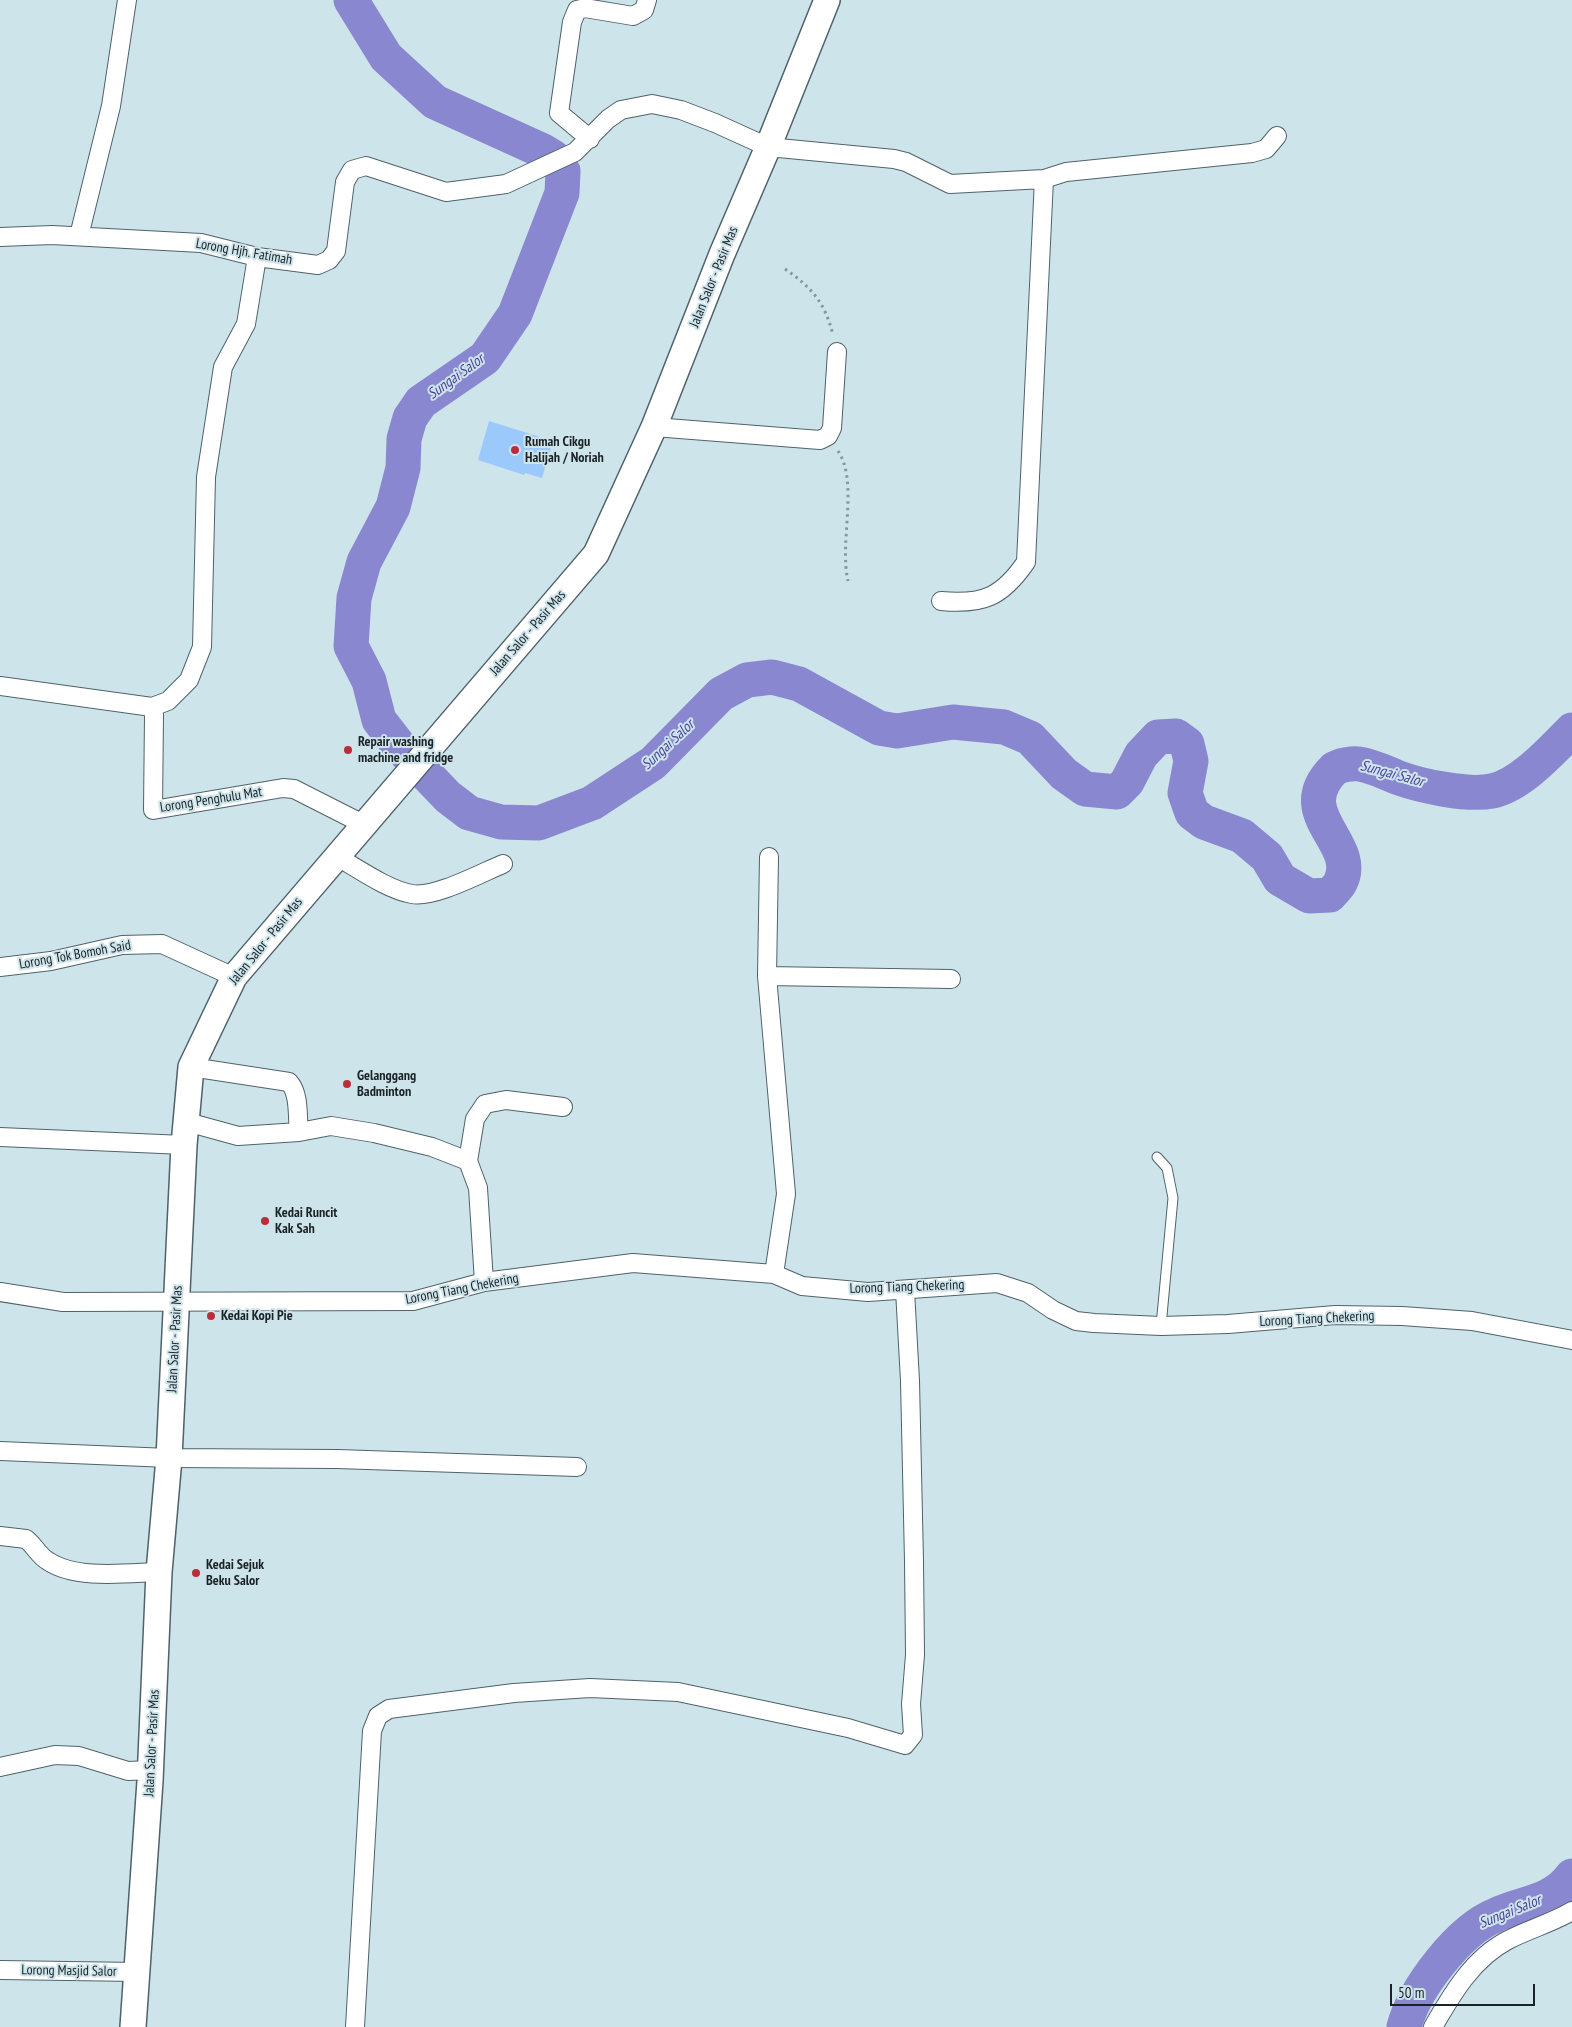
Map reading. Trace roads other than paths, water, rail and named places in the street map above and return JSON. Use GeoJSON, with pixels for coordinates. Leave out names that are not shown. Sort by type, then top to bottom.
{"type":"FeatureCollection","features":[{"type":"Feature","properties":{"kind":"main road","name":"Jalan Salor - Pasir Mas"},"geometry":{"type":"LineString","coordinates":[[133,2027],[150,1770],[159,1572],[169,1458],[185,1133],[191,1067],[234,977],[386,797],[596,554],[654,427],[722,254],[768,147],[827,0]]}},
{"type":"Feature","properties":{"kind":"street"},"geometry":{"type":"LineString","coordinates":[[79,236],[111,106],[127,0]]}},
{"type":"Feature","properties":{"kind":"street"},"geometry":{"type":"LineString","coordinates":[[590,139],[559,113],[572,22],[577,10],[585,8],[633,16],[644,10],[647,0]]}},
{"type":"Feature","properties":{"kind":"street","name":"Lorong Hjh. Fatimah"},"geometry":{"type":"LineString","coordinates":[[0,237],[79,236],[202,243],[257,257],[318,264],[329,260],[336,251],[345,182],[352,170],[366,166],[446,192],[506,184],[536,172],[575,152],[608,119],[621,110],[652,104],[681,110],[768,147],[894,159],[906,162],[950,184],[1044,179],[1066,172],[1252,153],[1266,149],[1277,136]]}},
{"type":"Feature","properties":{"kind":"street"},"geometry":{"type":"LineString","coordinates":[[941,600],[966,603],[993,596],[1012,583],[1026,562],[1044,179]]}},
{"type":"Feature","properties":{"kind":"street"},"geometry":{"type":"LineString","coordinates":[[0,686],[152,707],[168,701],[189,680],[202,647],[206,477],[223,367],[246,324],[257,257]]}},
{"type":"Feature","properties":{"kind":"street"},"geometry":{"type":"LineString","coordinates":[[654,427],[820,440],[828,436],[832,428],[837,352]]}},
{"type":"Feature","properties":{"kind":"street","name":"Lorong Penghulu Mat"},"geometry":{"type":"LineString","coordinates":[[152,707],[154,715],[153,810],[282,788],[294,789],[363,824]]}},
{"type":"Feature","properties":{"kind":"street"},"geometry":{"type":"LineString","coordinates":[[336,856],[397,888],[413,894],[431,893],[503,864]]}},
{"type":"Feature","properties":{"kind":"street"},"geometry":{"type":"LineString","coordinates":[[769,857],[767,976],[786,1194],[774,1274]]}},
{"type":"Feature","properties":{"kind":"street","name":"Lorong Tok Bomoh Said"},"geometry":{"type":"LineString","coordinates":[[0,967],[51,961],[122,945],[162,944],[234,977]]}},
{"type":"Feature","properties":{"kind":"street"},"geometry":{"type":"LineString","coordinates":[[767,976],[951,979]]}},
{"type":"Feature","properties":{"kind":"street"},"geometry":{"type":"LineString","coordinates":[[191,1067],[289,1082],[296,1094],[299,1132]]}},
{"type":"Feature","properties":{"kind":"street"},"geometry":{"type":"LineString","coordinates":[[484,1282],[478,1188],[468,1161],[476,1118],[484,1104],[506,1100],[563,1107]]}},
{"type":"Feature","properties":{"kind":"street"},"geometry":{"type":"LineString","coordinates":[[0,1137],[185,1133],[238,1136],[299,1132],[331,1126],[374,1132],[449,1152],[468,1161]]}},
{"type":"Feature","properties":{"kind":"street","name":"Lorong Tiang Chekering"},"geometry":{"type":"LineString","coordinates":[[0,1292],[64,1302],[413,1301],[484,1282],[633,1263],[774,1274],[802,1286],[868,1292],[998,1283],[1028,1293],[1053,1310],[1076,1321],[1161,1326],[1228,1324],[1335,1315],[1402,1316],[1472,1321],[1572,1340]]}},
{"type":"Feature","properties":{"kind":"street"},"geometry":{"type":"LineString","coordinates":[[355,2027],[372,1731],[378,1716],[389,1709],[514,1692],[590,1688],[668,1692],[758,1708],[848,1728],[905,1745],[913,1735],[911,1704],[915,1655],[914,1562],[910,1381],[905,1290]]}},
{"type":"Feature","properties":{"kind":"street"},"geometry":{"type":"LineString","coordinates":[[0,1450],[169,1458],[337,1459],[577,1467]]}},
{"type":"Feature","properties":{"kind":"street"},"geometry":{"type":"LineString","coordinates":[[0,1536],[26,1539],[45,1560],[53,1565],[93,1575],[159,1572]]}},
{"type":"Feature","properties":{"kind":"street"},"geometry":{"type":"LineString","coordinates":[[0,1767],[54,1755],[78,1756],[128,1771],[150,1770]]}},
{"type":"Feature","properties":{"kind":"street"},"geometry":{"type":"LineString","coordinates":[[1433,2027],[1465,1976],[1484,1958],[1507,1941],[1572,1911]]}},
{"type":"Feature","properties":{"kind":"street","name":"Lorong Masjid Salor"},"geometry":{"type":"LineString","coordinates":[[0,1970],[137,1972]]}},
{"type":"Feature","properties":{"kind":"lane"},"geometry":{"type":"LineString","coordinates":[[1157,1157],[1167,1168],[1173,1198],[1161,1326]]}},
{"type":"Feature","properties":{"kind":"waterway","name":"Sungai Salor"},"geometry":{"type":"LineString","coordinates":[[351,0],[386,57],[435,102],[543,151],[553,157],[563,171],[562,193],[515,314],[485,358],[421,402],[410,418],[404,439],[403,468],[393,507],[364,562],[354,598],[351,646],[369,681],[379,720],[400,747],[448,797],[469,813],[501,822],[539,823],[592,803],[653,763],[721,694],[747,680],[772,677],[799,684],[879,728],[897,731],[953,722],[1004,727],[1030,738],[1064,774],[1085,789],[1117,792],[1127,782],[1141,755],[1158,737],[1176,736],[1187,744],[1191,761],[1185,793],[1192,813],[1204,822],[1242,836],[1267,857],[1280,879],[1309,896],[1330,895],[1340,883],[1344,869],[1341,855],[1321,815],[1318,801],[1322,785],[1334,769],[1339,766],[1359,764],[1432,787],[1470,792],[1492,791],[1514,782],[1525,774],[1546,757],[1572,730]]}},
{"type":"Feature","properties":{"kind":"waterway","name":"Sungai Salor"},"geometry":{"type":"LineString","coordinates":[[1404,2027],[1409,2012],[1428,1979],[1440,1962],[1467,1933],[1496,1915],[1547,1897],[1556,1892],[1572,1876]]}},
{"type":"Feature","properties":{"kind":"place","name":"Rumah Cikgu Halijah / Noriah"},"geometry":{"type":"Point","coordinates":[515,450]}},
{"type":"Feature","properties":{"kind":"place","name":"Repair washing machine and fridge"},"geometry":{"type":"Point","coordinates":[348,750]}},
{"type":"Feature","properties":{"kind":"place","name":"Gelanggang Badminton"},"geometry":{"type":"Point","coordinates":[347,1084]}},
{"type":"Feature","properties":{"kind":"place","name":"Kedai Runcit Kak Sah"},"geometry":{"type":"Point","coordinates":[265,1221]}},
{"type":"Feature","properties":{"kind":"place","name":"Kedai Kopi Pie"},"geometry":{"type":"Point","coordinates":[211,1316]}},
{"type":"Feature","properties":{"kind":"place","name":"Kedai Sejuk Beku Salor"},"geometry":{"type":"Point","coordinates":[196,1573]}}]}
